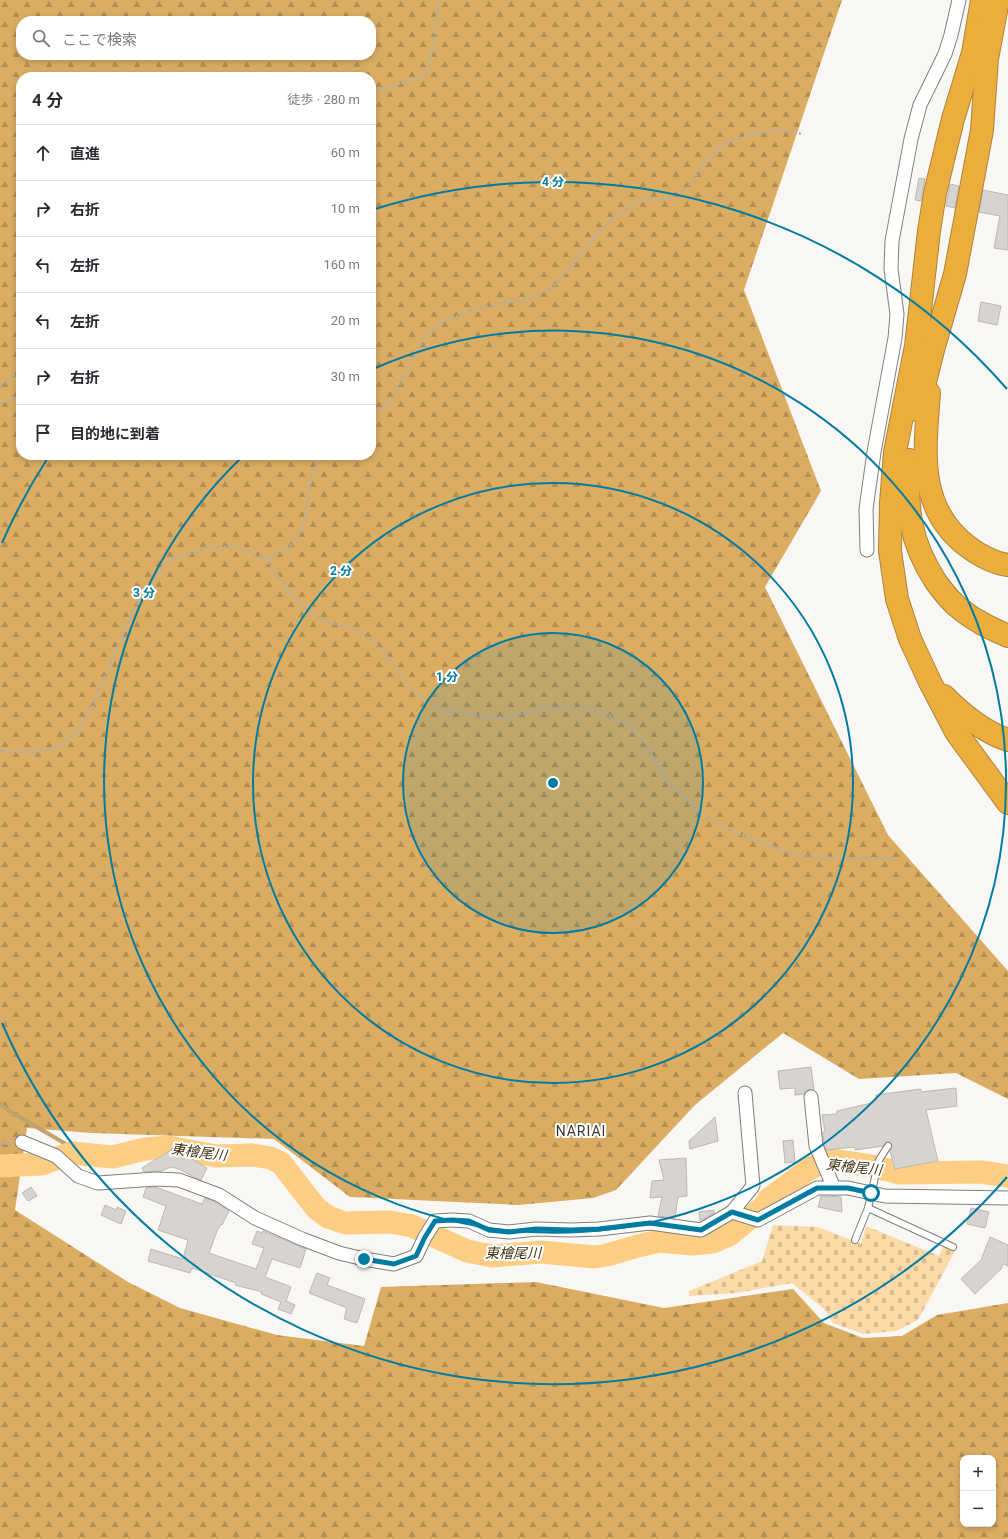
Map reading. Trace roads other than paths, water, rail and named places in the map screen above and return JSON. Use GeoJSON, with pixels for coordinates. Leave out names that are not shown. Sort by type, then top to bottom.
{"type":"FeatureCollection","features":[{"type":"Feature","properties":{"kind":"highway"},"geometry":{"type":"LineString","coordinates":[[982,0],[973,52],[953,119],[929,231],[916,346],[895,452],[891,503],[890,551],[897,599],[910,639],[930,682],[956,732],[1008,803]]}},
{"type":"Feature","properties":{"kind":"highway"},"geometry":{"type":"LineString","coordinates":[[998,0],[987,59],[982,130],[955,274],[920,400],[909,457],[907,489],[910,518],[916,544],[927,568],[940,588],[957,607],[983,624],[1008,636]]}},
{"type":"Feature","properties":{"kind":"highway"},"geometry":{"type":"LineString","coordinates":[[933,350],[925,438],[926,474],[933,501],[944,522],[958,539],[979,555],[1001,564],[1008,565]]}},
{"type":"Feature","properties":{"kind":"highway"},"geometry":{"type":"LineString","coordinates":[[930,682],[960,712],[979,726],[1008,740]]}},
{"type":"Feature","properties":{"kind":"street"},"geometry":{"type":"LineString","coordinates":[[867,550],[866,509],[873,459],[895,338],[896,314],[891,270],[892,241],[911,138],[920,105],[945,54],[959,0]]}},
{"type":"Feature","properties":{"kind":"street"},"geometry":{"type":"LineString","coordinates":[[22,1142],[56,1156],[78,1176],[98,1183],[180,1180],[219,1195],[255,1218],[302,1239],[339,1253],[394,1264],[416,1256],[435,1221],[469,1221],[489,1230],[509,1232],[536,1229],[599,1229],[650,1223],[701,1230],[732,1212],[753,1186],[745,1093]]}},
{"type":"Feature","properties":{"kind":"street"},"geometry":{"type":"LineString","coordinates":[[810,1098],[816,1146],[834,1188]]}},
{"type":"Feature","properties":{"kind":"street"},"geometry":{"type":"LineString","coordinates":[[732,1212],[758,1220],[817,1188],[848,1188],[885,1196],[1008,1198]]}},
{"type":"Feature","properties":{"kind":"lane"},"geometry":{"type":"LineString","coordinates":[[855,1240],[868,1208],[879,1160],[888,1146]]}},
{"type":"Feature","properties":{"kind":"lane"},"geometry":{"type":"LineString","coordinates":[[868,1208],[953,1247]]}},
{"type":"Feature","properties":{"kind":"waterway"},"geometry":{"type":"LineString","coordinates":[[0,1104],[83,1154]]}},
{"type":"Feature","properties":{"kind":"waterway","name":"東檜尾川"},"geometry":{"type":"LineString","coordinates":[[0,1166],[42,1164],[71,1153],[113,1157],[145,1149],[169,1147],[216,1156],[252,1155],[271,1158],[281,1163],[316,1208],[328,1217],[345,1223],[390,1222],[412,1226],[467,1251],[492,1256],[541,1252],[595,1257],[659,1241],[692,1244],[713,1242],[729,1235],[766,1205],[769,1199],[808,1170],[824,1161],[833,1160],[872,1166],[900,1173],[981,1172],[1008,1176]]}},
{"type":"Feature","properties":{"kind":"district","name":"NARIAI"},"geometry":{"type":"Point","coordinates":[581,1131]}}]}
